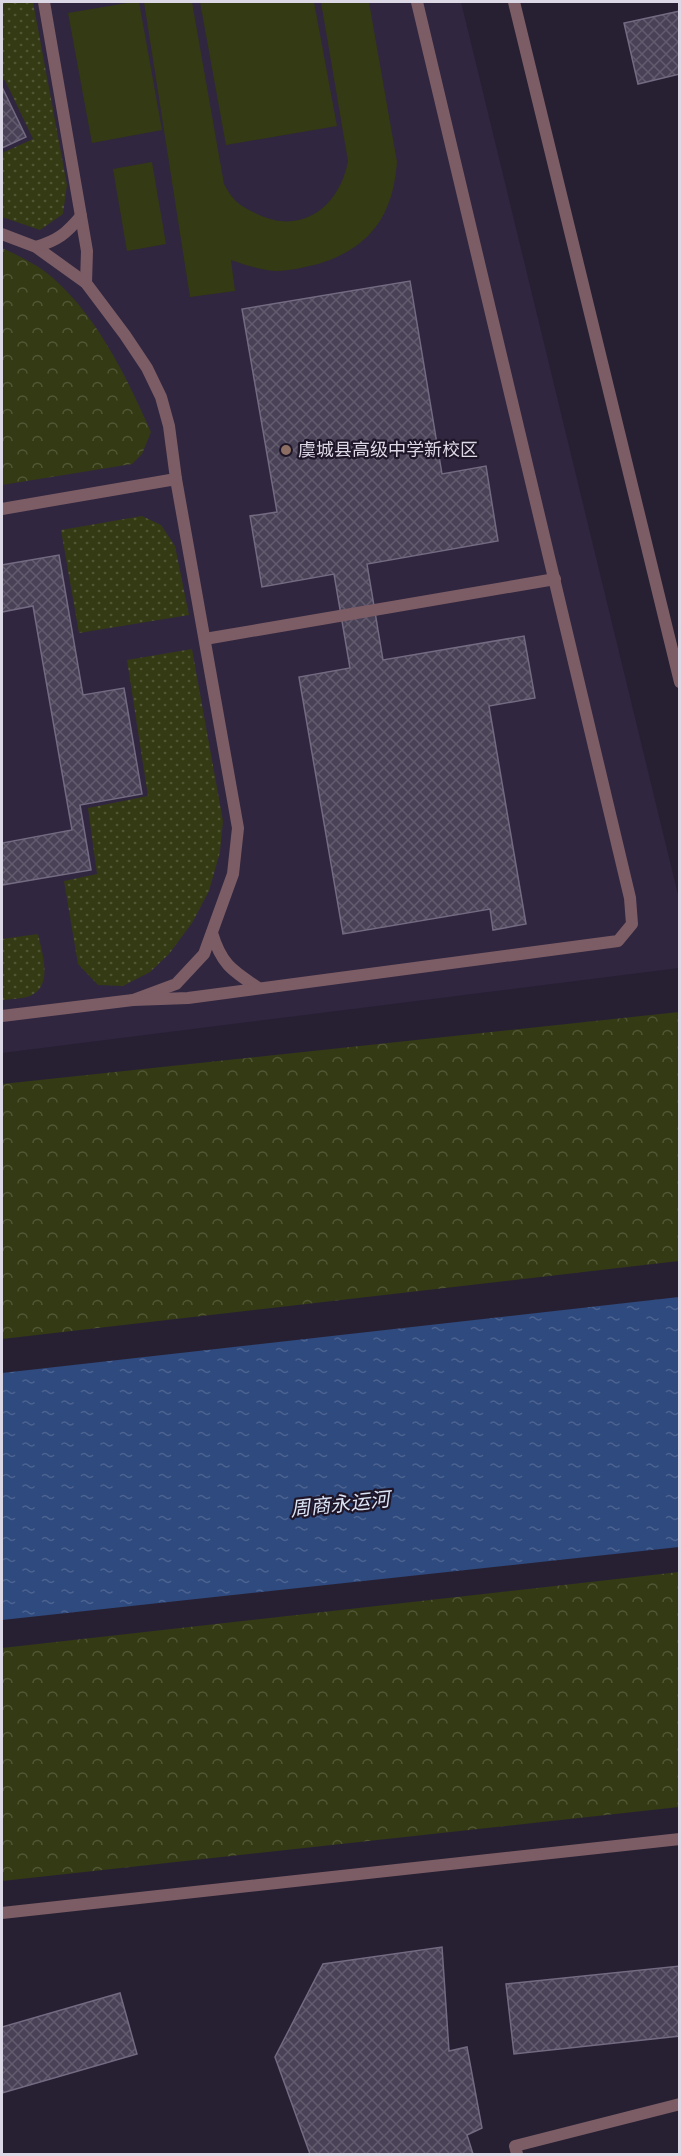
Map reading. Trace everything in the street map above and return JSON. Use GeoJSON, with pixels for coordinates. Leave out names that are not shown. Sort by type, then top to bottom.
{"type":"FeatureCollection","features":[{"type":"Feature","properties":{"kind":"street"},"geometry":{"type":"LineString","coordinates":[[44,2],[87,251],[86,283]]}},
{"type":"Feature","properties":{"kind":"street"},"geometry":{"type":"LineString","coordinates":[[2,1016],[133,1000],[188,998],[257,987],[618,941],[632,924],[630,898],[417,2]]}},
{"type":"Feature","properties":{"kind":"street"},"geometry":{"type":"LineString","coordinates":[[514,2],[680,682]]}},
{"type":"Feature","properties":{"kind":"street"},"geometry":{"type":"LineString","coordinates":[[36,247],[56,240],[69,231],[81,216]]}},
{"type":"Feature","properties":{"kind":"street"},"geometry":{"type":"LineString","coordinates":[[2,234],[36,247],[86,283],[147,368],[161,397],[170,426],[176,479],[238,828],[233,874],[204,954],[176,984],[133,1000]]}},
{"type":"Feature","properties":{"kind":"street"},"geometry":{"type":"LineString","coordinates":[[2,508],[176,479]]}},
{"type":"Feature","properties":{"kind":"street"},"geometry":{"type":"LineString","coordinates":[[205,639],[555,579]]}},
{"type":"Feature","properties":{"kind":"street"},"geometry":{"type":"LineString","coordinates":[[212,933],[218,951],[233,971],[257,987]]}},
{"type":"Feature","properties":{"kind":"street"},"geometry":{"type":"LineString","coordinates":[[2,1913],[680,1839]]}},
{"type":"Feature","properties":{"kind":"street"},"geometry":{"type":"LineString","coordinates":[[517,2154],[515,2146],[680,2104]]}},
{"type":"Feature","properties":{"kind":"shaded area","name":"虞城县高级中学新校区"},"geometry":{"type":"Polygon","coordinates":[[[2,2],[461,2],[679,899],[679,968],[2,1053],[2,2]]]}},
{"type":"Feature","properties":{"kind":"green space"},"geometry":{"type":"Polygon","coordinates":[[[2,2],[33,2],[67,185],[63,214],[40,230],[2,217],[2,153],[33,139],[5,80],[2,81],[2,2]]]}},
{"type":"Feature","properties":{"kind":"green space"},"geometry":{"type":"Polygon","coordinates":[[[139,2],[162,130],[92,143],[68,13],[139,2]]]}},
{"type":"Feature","properties":{"kind":"green space"},"geometry":{"type":"Polygon","coordinates":[[[144,2],[192,2],[224,184],[239,204],[245,208],[274,220],[289,221],[303,219],[316,213],[328,203],[344,177],[348,161],[321,2],[369,2],[397,162],[395,181],[384,214],[365,239],[336,257],[292,270],[265,270],[231,260],[235,291],[190,297],[144,2]]]}},
{"type":"Feature","properties":{"kind":"green space"},"geometry":{"type":"Polygon","coordinates":[[[200,2],[314,2],[337,126],[226,145],[200,2]]]}},
{"type":"Feature","properties":{"kind":"green space"},"geometry":{"type":"Polygon","coordinates":[[[152,162],[166,244],[127,251],[113,169],[152,162]]]}},
{"type":"Feature","properties":{"kind":"green space"},"geometry":{"type":"Polygon","coordinates":[[[2,248],[43,270],[61,286],[93,323],[106,344],[151,432],[142,454],[132,464],[2,485],[2,248]]]}},
{"type":"Feature","properties":{"kind":"green space"},"geometry":{"type":"Polygon","coordinates":[[[142,516],[161,525],[175,546],[189,615],[79,633],[61,530],[142,516]]]}},
{"type":"Feature","properties":{"kind":"green space"},"geometry":{"type":"Polygon","coordinates":[[[192,649],[223,821],[220,852],[209,891],[192,923],[169,954],[150,972],[123,986],[98,985],[78,964],[64,881],[97,874],[88,808],[148,796],[127,660],[192,649]]]}},
{"type":"Feature","properties":{"kind":"green space"},"geometry":{"type":"Polygon","coordinates":[[[38,934],[44,959],[42,985],[30,996],[2,1000],[2,939],[38,934]]]}},
{"type":"Feature","properties":{"kind":"green space"},"geometry":{"type":"Polygon","coordinates":[[[679,1012],[679,1261],[2,1339],[2,1084],[679,1012]]]}},
{"type":"Feature","properties":{"kind":"green space"},"geometry":{"type":"Polygon","coordinates":[[[679,1572],[679,1807],[2,1881],[2,1648],[679,1572]]]}},
{"type":"Feature","properties":{"kind":"water","name":"周商永运河"},"geometry":{"type":"Polygon","coordinates":[[[679,1297],[679,1547],[2,1620],[2,1373],[679,1297]]]}},
{"type":"Feature","properties":{"kind":"building"},"geometry":{"type":"Polygon","coordinates":[[[680,11],[680,74],[638,84],[624,23],[680,11]]]}},
{"type":"Feature","properties":{"kind":"building"},"geometry":{"type":"Polygon","coordinates":[[[2,87],[26,137],[2,148],[2,87]]]}},
{"type":"Feature","properties":{"kind":"building"},"geometry":{"type":"Polygon","coordinates":[[[410,281],[442,474],[486,466],[498,541],[367,564],[383,660],[524,636],[535,698],[489,706],[526,924],[493,930],[490,909],[343,934],[299,677],[350,668],[334,574],[262,587],[250,516],[277,512],[242,309],[410,281]]]}},
{"type":"Feature","properties":{"kind":"building"},"geometry":{"type":"Polygon","coordinates":[[[59,555],[83,695],[124,688],[142,794],[80,805],[91,870],[2,885],[2,843],[72,830],[33,606],[2,612],[2,565],[59,555]]]}},
{"type":"Feature","properties":{"kind":"building"},"geometry":{"type":"Polygon","coordinates":[[[442,1947],[449,2051],[467,2047],[482,2128],[467,2135],[473,2154],[310,2154],[275,2057],[323,1964],[442,1947]]]}},
{"type":"Feature","properties":{"kind":"building"},"geometry":{"type":"Polygon","coordinates":[[[680,1966],[680,2036],[514,2054],[506,1984],[680,1966]]]}},
{"type":"Feature","properties":{"kind":"building"},"geometry":{"type":"Polygon","coordinates":[[[120,1993],[137,2054],[2,2093],[2,2027],[120,1993]]]}},
{"type":"Feature","properties":{"kind":"place","name":"虞城县高级中学新校区"},"geometry":{"type":"Point","coordinates":[286,450]}}]}
